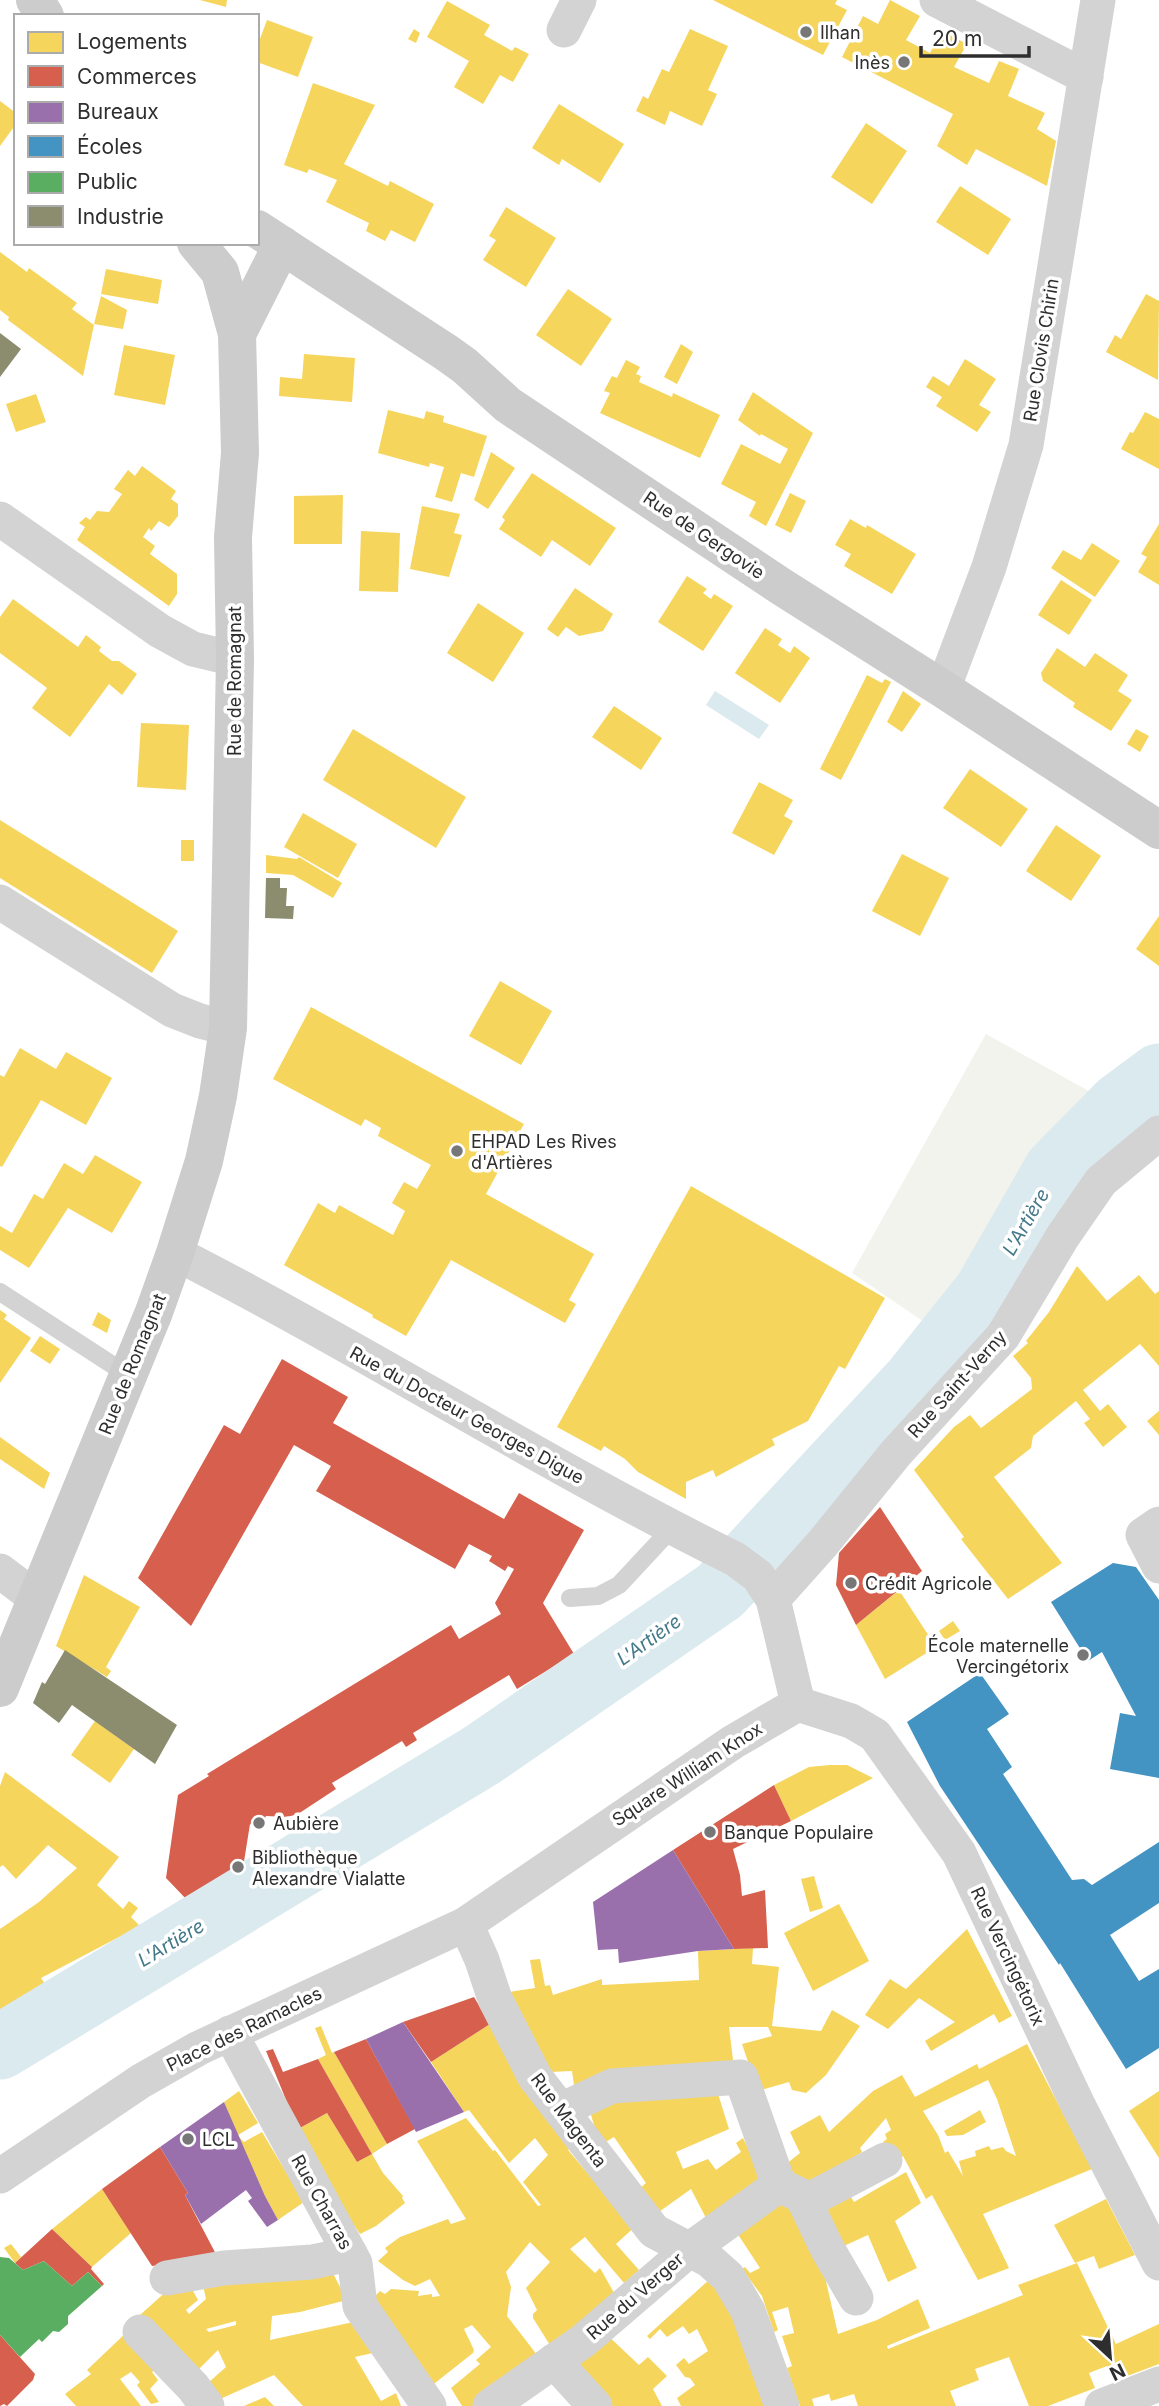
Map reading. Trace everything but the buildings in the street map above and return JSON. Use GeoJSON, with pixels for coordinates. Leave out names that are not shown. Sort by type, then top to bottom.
{"type":"FeatureCollection","features":[{"type":"Feature","properties":{"kind":"main road","name":"Rue de Gergovie"},"geometry":{"type":"LineString","coordinates":[[270,237],[465,366],[508,405],[782,587],[1159,830]]}},
{"type":"Feature","properties":{"kind":"main road","name":"Rue de Romagnat"},"geometry":{"type":"LineString","coordinates":[[237,334],[270,237]]}},
{"type":"Feature","properties":{"kind":"main road","name":"Rue de Romagnat"},"geometry":{"type":"LineString","coordinates":[[0,1688],[176,1253],[204,1161],[218,1096],[228,1028],[235,659],[233,537],[240,453],[237,334],[227,258],[200,245]]}},
{"type":"Feature","properties":{"kind":"street"},"geometry":{"type":"LineString","coordinates":[[936,0],[1086,77]]}},
{"type":"Feature","properties":{"kind":"street","name":"Rue Clovis Chirin"},"geometry":{"type":"LineString","coordinates":[[943,689],[989,567],[1026,445],[1098,0]]}},
{"type":"Feature","properties":{"kind":"street"},"geometry":{"type":"LineString","coordinates":[[0,519],[159,632],[193,649],[235,659]]}},
{"type":"Feature","properties":{"kind":"street"},"geometry":{"type":"LineString","coordinates":[[0,902],[172,1010],[228,1028]]}},
{"type":"Feature","properties":{"kind":"street","name":"Rue Saint-Verny"},"geometry":{"type":"LineString","coordinates":[[765,1588],[823,1543],[896,1453],[1003,1336],[1063,1236],[1101,1181],[1159,1133]]}},
{"type":"Feature","properties":{"kind":"street","name":"Rue du Docteur Georges Digue"},"geometry":{"type":"LineString","coordinates":[[176,1253],[242,1287],[522,1447],[735,1559],[765,1588]]}},
{"type":"Feature","properties":{"kind":"street"},"geometry":{"type":"LineString","coordinates":[[1151,1529],[1159,1566]]}},
{"type":"Feature","properties":{"kind":"street"},"geometry":{"type":"LineString","coordinates":[[0,1571],[37,1599]]}},
{"type":"Feature","properties":{"kind":"street"},"geometry":{"type":"LineString","coordinates":[[765,1588],[799,1704]]}},
{"type":"Feature","properties":{"kind":"street","name":"Square William Knox"},"geometry":{"type":"LineString","coordinates":[[466,1924],[733,1742],[799,1704]]}},
{"type":"Feature","properties":{"kind":"street","name":"Rue Vercingétorix"},"geometry":{"type":"LineString","coordinates":[[799,1704],[851,1721],[875,1735],[959,1853],[1078,2105],[1159,2263]]}},
{"type":"Feature","properties":{"kind":"street","name":"Place des Ramacles"},"geometry":{"type":"LineString","coordinates":[[0,2176],[17,2156],[141,2081],[230,2033],[466,1924]]}},
{"type":"Feature","properties":{"kind":"street","name":"Rue Magenta"},"geometry":{"type":"LineString","coordinates":[[466,1924],[495,1999],[535,2077],[654,2231],[689,2249]]}},
{"type":"Feature","properties":{"kind":"street","name":"Rue Charras"},"geometry":{"type":"LineString","coordinates":[[230,2033],[355,2263],[360,2306],[429,2406]]}},
{"type":"Feature","properties":{"kind":"street"},"geometry":{"type":"LineString","coordinates":[[561,2110],[612,2086],[741,2077],[792,2193],[856,2298]]}},
{"type":"Feature","properties":{"kind":"street","name":"Rue du Verger"},"geometry":{"type":"LineString","coordinates":[[490,2406],[583,2341],[689,2249],[792,2193],[884,2160]]}},
{"type":"Feature","properties":{"kind":"street"},"geometry":{"type":"LineString","coordinates":[[689,2249],[709,2260],[728,2277],[748,2311],[782,2406]]}},
{"type":"Feature","properties":{"kind":"street"},"geometry":{"type":"LineString","coordinates":[[167,2278],[224,2268],[312,2262],[350,2254]]}},
{"type":"Feature","properties":{"kind":"street"},"geometry":{"type":"LineString","coordinates":[[140,2332],[193,2387],[207,2406]]}},
{"type":"Feature","properties":{"kind":"street"},"geometry":{"type":"LineString","coordinates":[[554,2361],[595,2406]]}},
{"type":"Feature","properties":{"kind":"street"},"geometry":{"type":"LineString","coordinates":[[1102,2406],[1159,2384]]}},
{"type":"Feature","properties":{"kind":"lane"},"geometry":{"type":"LineString","coordinates":[[0,1292],[128,1375]]}},
{"type":"Feature","properties":{"kind":"lane"},"geometry":{"type":"LineString","coordinates":[[570,1598],[598,1596],[619,1585],[672,1528]]}},
{"type":"Feature","properties":{"kind":"shaded area"},"geometry":{"type":"Polygon","coordinates":[[[715,691],[769,725],[759,739],[706,705],[715,691]]]}},
{"type":"Feature","properties":{"kind":"shaded area"},"geometry":{"type":"Polygon","coordinates":[[[986,1034],[1096,1095],[1159,1059],[1159,1068],[1123,1095],[1087,1115],[1039,1176],[930,1349],[873,1414],[735,1559],[723,1553],[820,1457],[936,1330],[852,1273],[986,1034]]]}},
{"type":"Feature","properties":{"kind":"waterway","name":"L'Artière"},"geometry":{"type":"LineString","coordinates":[[0,2047],[482,1755],[720,1591],[915,1381],[986,1292],[1056,1170],[1120,1105],[1159,1076]]}},
{"type":"Feature","properties":{"kind":"place","name":"Ilhan"},"geometry":{"type":"Point","coordinates":[806,32]}},
{"type":"Feature","properties":{"kind":"place","name":"Inès"},"geometry":{"type":"Point","coordinates":[904,62]}},
{"type":"Feature","properties":{"kind":"place","name":"EHPAD Les Rives d'Artières"},"geometry":{"type":"Point","coordinates":[457,1151]}},
{"type":"Feature","properties":{"kind":"place","name":"Crédit Agricole"},"geometry":{"type":"Point","coordinates":[851,1583]}},
{"type":"Feature","properties":{"kind":"place","name":"École maternelle Vercingétorix"},"geometry":{"type":"Point","coordinates":[1083,1655]}},
{"type":"Feature","properties":{"kind":"place","name":"Aubière"},"geometry":{"type":"Point","coordinates":[259,1823]}},
{"type":"Feature","properties":{"kind":"place","name":"Banque Populaire"},"geometry":{"type":"Point","coordinates":[710,1832]}},
{"type":"Feature","properties":{"kind":"place","name":"Bibliothèque Alexandre Vialatte"},"geometry":{"type":"Point","coordinates":[238,1867]}},
{"type":"Feature","properties":{"kind":"place","name":"LCL"},"geometry":{"type":"Point","coordinates":[188,2139]}}]}
